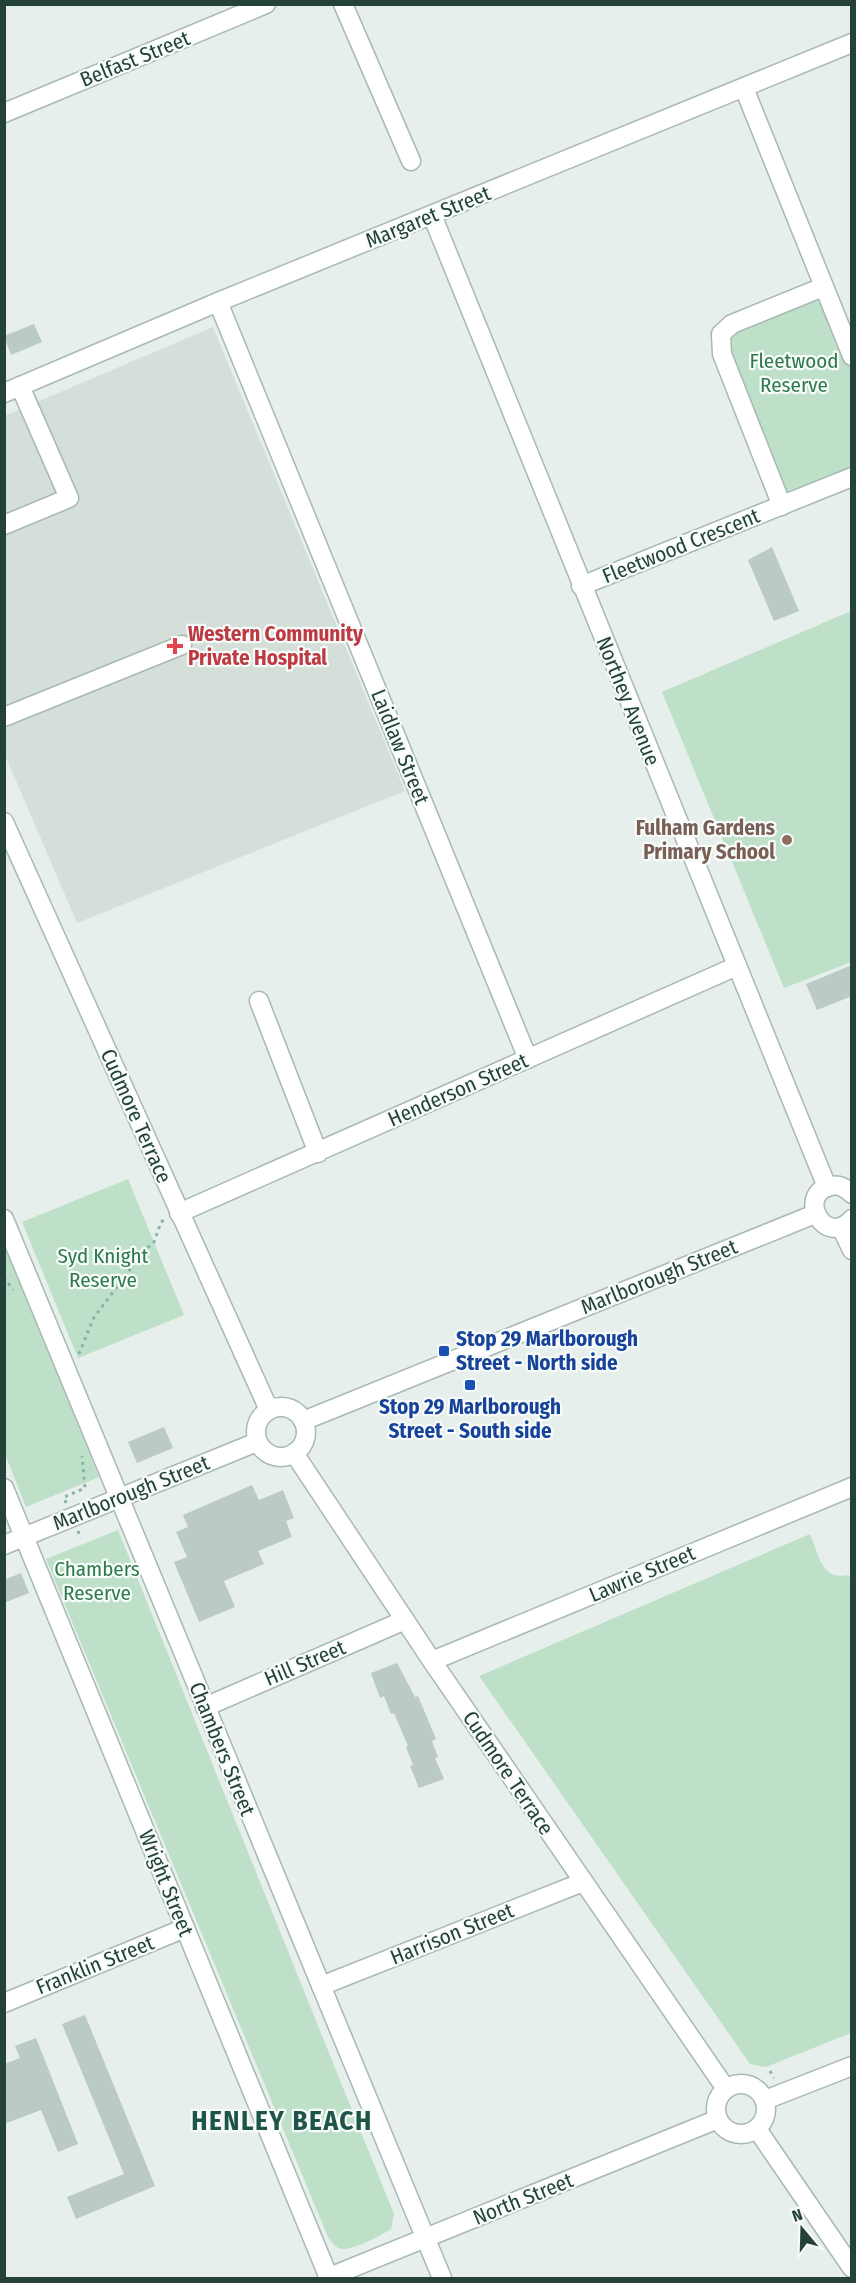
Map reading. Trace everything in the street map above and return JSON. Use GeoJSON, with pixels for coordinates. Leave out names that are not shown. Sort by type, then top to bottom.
{"type":"FeatureCollection","features":[{"type":"Feature","properties":{"kind":"street","name":"Belfast Street"},"geometry":{"type":"LineString","coordinates":[[4,112],[266,4]]}},
{"type":"Feature","properties":{"kind":"street"},"geometry":{"type":"LineString","coordinates":[[342,4],[411,161]]}},
{"type":"Feature","properties":{"kind":"street","name":"Margaret Street"},"geometry":{"type":"LineString","coordinates":[[12,389],[852,43]]}},
{"type":"Feature","properties":{"kind":"street"},"geometry":{"type":"LineString","coordinates":[[744,88],[852,356]]}},
{"type":"Feature","properties":{"kind":"street","name":"Northey Avenue"},"geometry":{"type":"LineString","coordinates":[[432,215],[581,586],[828,1187]]}},
{"type":"Feature","properties":{"kind":"street","name":"Fleetwood Crescent"},"geometry":{"type":"LineString","coordinates":[[782,506],[722,354],[721,334],[732,324],[823,287]]}},
{"type":"Feature","properties":{"kind":"street","name":"Laidlaw Street"},"geometry":{"type":"LineString","coordinates":[[219,302],[528,1059]]}},
{"type":"Feature","properties":{"kind":"street"},"geometry":{"type":"LineString","coordinates":[[4,525],[69,498],[12,389]]}},
{"type":"Feature","properties":{"kind":"street","name":"Fleetwood Crescent"},"geometry":{"type":"LineString","coordinates":[[581,586],[852,477]]}},
{"type":"Feature","properties":{"kind":"street"},"geometry":{"type":"LineString","coordinates":[[4,717],[182,645]]}},
{"type":"Feature","properties":{"kind":"street","name":"Cudmore Terrace"},"geometry":{"type":"LineString","coordinates":[[4,822],[269,1410]]}},
{"type":"Feature","properties":{"kind":"street","name":"Henderson Street"},"geometry":{"type":"LineString","coordinates":[[179,1213],[737,966]]}},
{"type":"Feature","properties":{"kind":"street"},"geometry":{"type":"LineString","coordinates":[[259,1001],[318,1153]]}},
{"type":"Feature","properties":{"kind":"street"},"geometry":{"type":"LineString","coordinates":[[852,1194],[839,1186],[828,1187],[816,1196],[814,1204],[815,1214],[824,1225],[832,1227],[846,1223],[852,1250]]}},
{"type":"Feature","properties":{"kind":"street","name":"Marlborough Street"},"geometry":{"type":"LineString","coordinates":[[303,1421],[815,1214]]}},
{"type":"Feature","properties":{"kind":"street","name":"Chambers Street"},"geometry":{"type":"LineString","coordinates":[[4,1219],[442,2278]]}},
{"type":"Feature","properties":{"kind":"street"},"geometry":{"type":"LineString","coordinates":[[285,1408],[293,1410],[303,1421],[305,1438],[301,1447],[294,1453],[279,1457],[269,1455],[257,1442],[255,1431],[258,1421],[269,1410],[285,1408]]}},
{"type":"Feature","properties":{"kind":"street","name":"Marlborough Street"},"geometry":{"type":"LineString","coordinates":[[4,1545],[257,1442]]}},
{"type":"Feature","properties":{"kind":"street","name":"Cudmore Terrace"},"geometry":{"type":"LineString","coordinates":[[294,1453],[432,1661],[726,2089]]}},
{"type":"Feature","properties":{"kind":"street","name":"Lawrie Street"},"geometry":{"type":"LineString","coordinates":[[432,1661],[852,1487]]}},
{"type":"Feature","properties":{"kind":"street","name":"Wright Street"},"geometry":{"type":"LineString","coordinates":[[4,1488],[328,2278]]}},
{"type":"Feature","properties":{"kind":"street","name":"Hill Street"},"geometry":{"type":"LineString","coordinates":[[205,1707],[405,1620]]}},
{"type":"Feature","properties":{"kind":"street","name":"Harrison Street"},"geometry":{"type":"LineString","coordinates":[[321,1986],[583,1882]]}},
{"type":"Feature","properties":{"kind":"street","name":"Franklin Street"},"geometry":{"type":"LineString","coordinates":[[4,2003],[185,1928]]}},
{"type":"Feature","properties":{"kind":"street"},"geometry":{"type":"LineString","coordinates":[[765,2100],[852,2066]]}},
{"type":"Feature","properties":{"kind":"street"},"geometry":{"type":"LineString","coordinates":[[734,2085],[748,2085],[758,2090],[765,2100],[765,2117],[757,2129],[746,2134],[735,2133],[724,2128],[718,2119],[716,2110],[717,2101],[726,2089],[734,2085]]}},
{"type":"Feature","properties":{"kind":"street","name":"North Street"},"geometry":{"type":"LineString","coordinates":[[328,2278],[718,2119]]}},
{"type":"Feature","properties":{"kind":"street"},"geometry":{"type":"LineString","coordinates":[[757,2129],[852,2268]]}},
{"type":"Feature","properties":{"kind":"path"},"geometry":{"type":"LineString","coordinates":[[63,1363],[78,1358],[93,1319],[142,1253],[154,1242],[161,1222],[179,1213]]}},
{"type":"Feature","properties":{"kind":"shaded area","name":"Western Community Private Hospital"},"geometry":{"type":"Polygon","coordinates":[[[213,327],[405,791],[77,923],[5,755],[4,416],[213,327]]]}},
{"type":"Feature","properties":{"kind":"green space","name":"Fleetwood Reserve"},"geometry":{"type":"Polygon","coordinates":[[[821,294],[851,369],[851,470],[783,500],[725,337],[821,294]]]}},
{"type":"Feature","properties":{"kind":"green space","name":"Fulham Gardens Primary School"},"geometry":{"type":"Polygon","coordinates":[[[851,611],[851,962],[784,988],[662,692],[851,611]]]}},
{"type":"Feature","properties":{"kind":"green space","name":"Syd Knight Reserve"},"geometry":{"type":"Polygon","coordinates":[[[128,1179],[184,1315],[78,1358],[22,1222],[128,1179]]]}},
{"type":"Feature","properties":{"kind":"green space"},"geometry":{"type":"Polygon","coordinates":[[[5,1246],[99,1477],[26,1507],[5,1454],[5,1246]]]}},
{"type":"Feature","properties":{"kind":"green space","name":"Chambers Reserve"},"geometry":{"type":"Polygon","coordinates":[[[118,1530],[394,2214],[391,2229],[374,2239],[347,2249],[340,2248],[328,2237],[46,1559],[118,1530]]]}},
{"type":"Feature","properties":{"kind":"green space"},"geometry":{"type":"Polygon","coordinates":[[[810,1534],[826,1570],[839,1576],[848,1575],[851,1579],[851,2033],[766,2067],[750,2064],[479,1676],[810,1534]]]}},
{"type":"Feature","properties":{"kind":"building"},"geometry":{"type":"Polygon","coordinates":[[[34,324],[42,342],[11,355],[4,336],[34,324]]]}},
{"type":"Feature","properties":{"kind":"building"},"geometry":{"type":"Polygon","coordinates":[[[772,547],[799,611],[774,621],[748,560],[772,547]]]}},
{"type":"Feature","properties":{"kind":"building"},"geometry":{"type":"Polygon","coordinates":[[[852,965],[852,996],[817,1010],[806,984],[852,965]]]}},
{"type":"Feature","properties":{"kind":"building"},"geometry":{"type":"Polygon","coordinates":[[[164,1427],[173,1448],[137,1463],[128,1442],[164,1427]]]}},
{"type":"Feature","properties":{"kind":"building"},"geometry":{"type":"Polygon","coordinates":[[[252,1485],[259,1500],[283,1490],[294,1518],[286,1521],[292,1537],[258,1551],[264,1564],[224,1581],[235,1607],[199,1622],[174,1562],[187,1557],[176,1532],[188,1527],[183,1515],[252,1485]]]}},
{"type":"Feature","properties":{"kind":"building"},"geometry":{"type":"Polygon","coordinates":[[[21,1573],[29,1593],[4,1603],[4,1580],[21,1573]]]}},
{"type":"Feature","properties":{"kind":"building"},"geometry":{"type":"Polygon","coordinates":[[[397,1663],[415,1697],[418,1696],[436,1739],[432,1741],[438,1757],[435,1758],[444,1779],[419,1788],[410,1766],[413,1765],[406,1747],[408,1746],[394,1713],[391,1714],[384,1696],[380,1698],[371,1673],[397,1663]]]}},
{"type":"Feature","properties":{"kind":"building"},"geometry":{"type":"Polygon","coordinates":[[[85,2015],[155,2186],[76,2219],[67,2197],[124,2174],[62,2024],[85,2015]]]}},
{"type":"Feature","properties":{"kind":"building"},"geometry":{"type":"Polygon","coordinates":[[[36,2038],[78,2144],[58,2152],[41,2110],[4,2124],[4,2064],[20,2058],[15,2046],[36,2038]]]}},
{"type":"Feature","properties":{"kind":"place","name":"Western Community Private Hospital"},"geometry":{"type":"Point","coordinates":[175,646]}},
{"type":"Feature","properties":{"kind":"place","name":"Fulham Gardens Primary School"},"geometry":{"type":"Point","coordinates":[787,840]}},
{"type":"Feature","properties":{"kind":"place","name":"Stop 29 Marlborough Street - North side"},"geometry":{"type":"Point","coordinates":[444,1351]}},
{"type":"Feature","properties":{"kind":"place","name":"Stop 29 Marlborough Street - South side"},"geometry":{"type":"Point","coordinates":[470,1385]}},
{"type":"Feature","properties":{"kind":"district","name":"HENLEY BEACH"},"geometry":{"type":"Point","coordinates":[282,2121]}}]}
